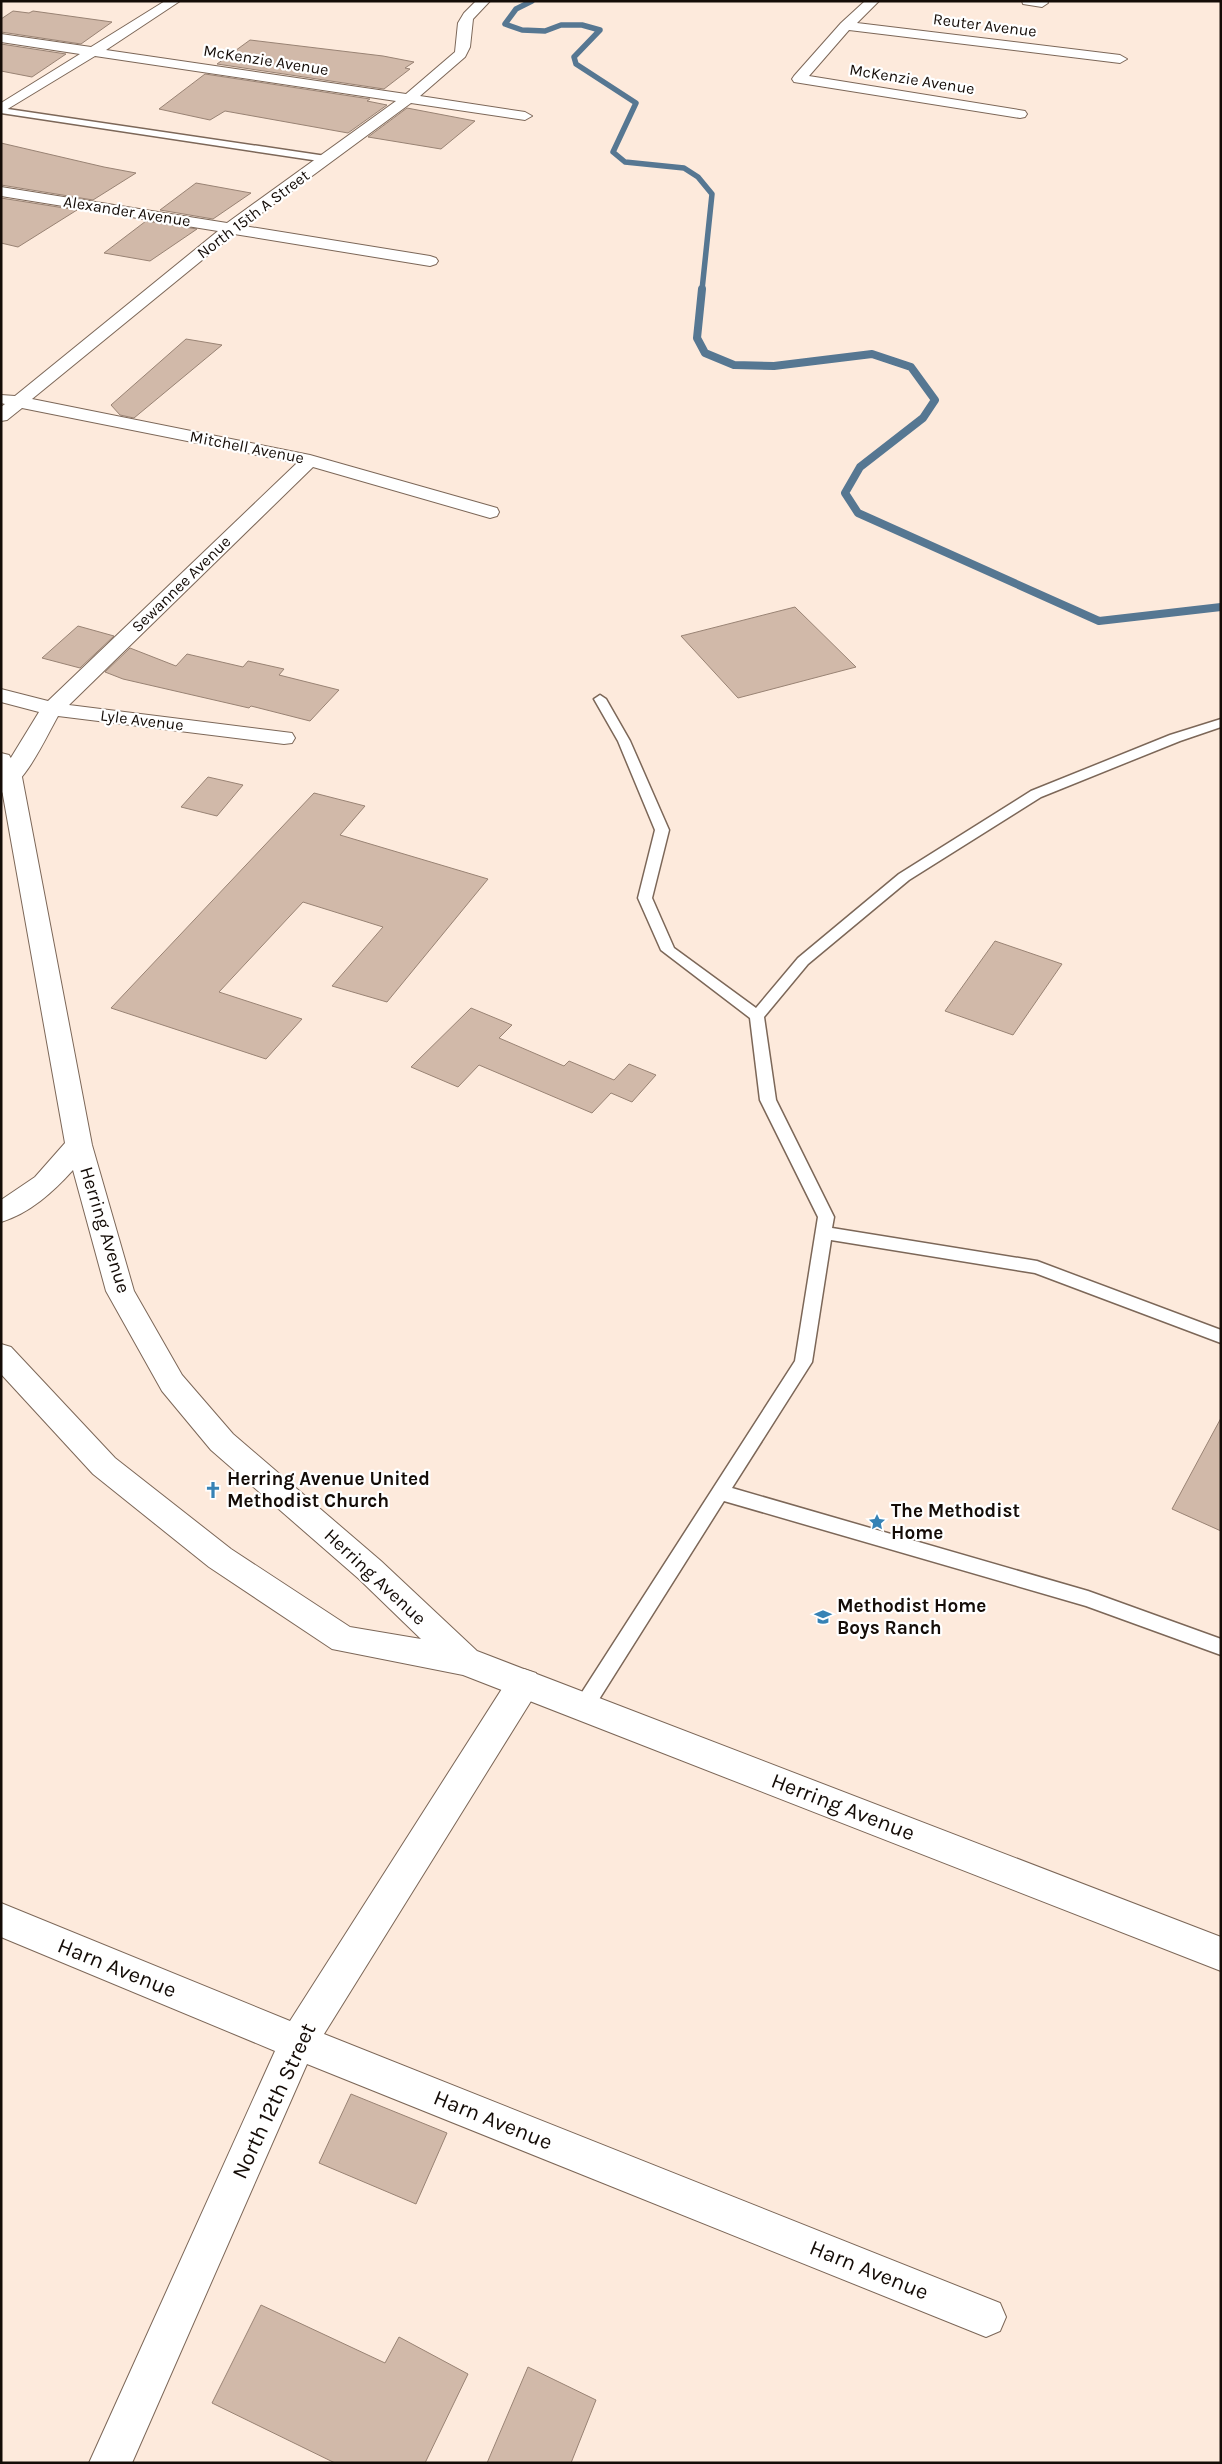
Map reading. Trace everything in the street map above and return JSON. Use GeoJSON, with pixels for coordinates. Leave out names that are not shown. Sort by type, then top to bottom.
{"type":"FeatureCollection","features":[{"type":"Feature","properties":{"kind":"street"},"geometry":{"type":"LineString","coordinates":[[1,109],[91,51],[174,1]]}},
{"type":"Feature","properties":{"kind":"street","name":"North 15th A Street"},"geometry":{"type":"LineString","coordinates":[[1,416],[9,400],[231,228],[407,100],[460,54],[465,47],[464,27],[466,20],[484,1]]}},
{"type":"Feature","properties":{"kind":"street"},"geometry":{"type":"LineString","coordinates":[[846,26],[873,1]]}},
{"type":"Feature","properties":{"kind":"street"},"geometry":{"type":"LineString","coordinates":[[1028,1],[1042,3]]}},
{"type":"Feature","properties":{"kind":"street","name":"McKenzie Avenue"},"geometry":{"type":"LineString","coordinates":[[846,26],[799,79],[1020,114]]}},
{"type":"Feature","properties":{"kind":"street","name":"Reuter Avenue"},"geometry":{"type":"LineString","coordinates":[[846,26],[1120,60]]}},
{"type":"Feature","properties":{"kind":"street","name":"McKenzie Avenue"},"geometry":{"type":"LineString","coordinates":[[1,38],[407,100],[525,116]]}},
{"type":"Feature","properties":{"kind":"street","name":"Alexander Avenue"},"geometry":{"type":"LineString","coordinates":[[1,191],[430,260]]}},
{"type":"Feature","properties":{"kind":"street","name":"Mitchell Avenue"},"geometry":{"type":"LineString","coordinates":[[9,400],[310,460],[490,512]]}},
{"type":"Feature","properties":{"kind":"street","name":"Sewannee Avenue"},"geometry":{"type":"LineString","coordinates":[[4,774],[52,708],[310,460]]}},
{"type":"Feature","properties":{"kind":"street","name":"Lyle Avenue"},"geometry":{"type":"LineString","coordinates":[[1,695],[52,708],[284,738]]}},
{"type":"Feature","properties":{"kind":"street","name":"Herring Avenue"},"geometry":{"type":"LineString","coordinates":[[4,774],[79,1145],[120,1291],[172,1383],[222,1442],[370,1570],[465,1661]]}},
{"type":"Feature","properties":{"kind":"street"},"geometry":{"type":"LineString","coordinates":[[1,1212],[35,1194],[53,1178],[79,1145]]}},
{"type":"Feature","properties":{"kind":"street","name":"Herring Avenue"},"geometry":{"type":"LineString","coordinates":[[1,1355],[104,1466],[228,1563],[343,1639],[465,1661],[1221,1954]]}},
{"type":"Feature","properties":{"kind":"street","name":"North 12th Street"},"geometry":{"type":"LineString","coordinates":[[110,2463],[298,2042],[524,1683]]}},
{"type":"Feature","properties":{"kind":"street","name":"Harn Avenue"},"geometry":{"type":"LineString","coordinates":[[1,1920],[298,2042],[986,2317]]}},
{"type":"Feature","properties":{"kind":"lane"},"geometry":{"type":"LineString","coordinates":[[1,109],[326,159]]}},
{"type":"Feature","properties":{"kind":"lane"},"geometry":{"type":"LineString","coordinates":[[584,1706],[803,1362],[826,1217],[768,1100],[757,1016],[668,950],[645,898],[662,830],[624,741],[600,699]]}},
{"type":"Feature","properties":{"kind":"lane"},"geometry":{"type":"LineString","coordinates":[[757,1016],[803,961],[904,877],[1036,794],[1175,738],[1221,723]]}},
{"type":"Feature","properties":{"kind":"lane"},"geometry":{"type":"LineString","coordinates":[[824,1232],[1036,1267],[1221,1337]]}},
{"type":"Feature","properties":{"kind":"lane"},"geometry":{"type":"LineString","coordinates":[[720,1492],[1088,1598],[1221,1647]]}},
{"type":"Feature","properties":{"kind":"building"},"geometry":{"type":"Polygon","coordinates":[[[13,11],[29,13],[33,11],[112,22],[81,44],[1,32],[1,19],[13,11]]]}},
{"type":"Feature","properties":{"kind":"building"},"geometry":{"type":"Polygon","coordinates":[[[250,40],[383,56],[414,62],[405,68],[410,69],[384,89],[217,64],[250,40]]]}},
{"type":"Feature","properties":{"kind":"building"},"geometry":{"type":"Polygon","coordinates":[[[1,44],[66,54],[32,77],[1,71],[1,44]]]}},
{"type":"Feature","properties":{"kind":"building"},"geometry":{"type":"Polygon","coordinates":[[[205,74],[370,99],[367,101],[387,105],[348,133],[225,111],[210,120],[159,109],[205,74]]]}},
{"type":"Feature","properties":{"kind":"building"},"geometry":{"type":"Polygon","coordinates":[[[407,108],[475,121],[441,149],[368,137],[407,108]]]}},
{"type":"Feature","properties":{"kind":"building"},"geometry":{"type":"Polygon","coordinates":[[[1,143],[136,173],[93,200],[1,185],[1,143]]]}},
{"type":"Feature","properties":{"kind":"building"},"geometry":{"type":"Polygon","coordinates":[[[196,183],[251,193],[213,219],[160,210],[196,183]]]}},
{"type":"Feature","properties":{"kind":"building"},"geometry":{"type":"Polygon","coordinates":[[[1,198],[77,210],[18,247],[1,243],[1,198]]]}},
{"type":"Feature","properties":{"kind":"building"},"geometry":{"type":"Polygon","coordinates":[[[146,221],[197,229],[150,261],[104,253],[146,221]]]}},
{"type":"Feature","properties":{"kind":"building"},"geometry":{"type":"Polygon","coordinates":[[[186,339],[222,345],[134,418],[120,415],[111,405],[186,339]]]}},
{"type":"Feature","properties":{"kind":"building"},"geometry":{"type":"Polygon","coordinates":[[[795,607],[856,667],[738,698],[681,636],[795,607]]]}},
{"type":"Feature","properties":{"kind":"building"},"geometry":{"type":"Polygon","coordinates":[[[78,626],[114,636],[80,668],[42,658],[78,626]]]}},
{"type":"Feature","properties":{"kind":"building"},"geometry":{"type":"Polygon","coordinates":[[[130,648],[176,666],[187,654],[243,667],[248,661],[284,669],[279,675],[339,690],[310,721],[251,706],[249,708],[123,679],[105,672],[130,648]]]}},
{"type":"Feature","properties":{"kind":"building"},"geometry":{"type":"Polygon","coordinates":[[[208,777],[243,785],[217,816],[181,807],[208,777]]]}},
{"type":"Feature","properties":{"kind":"building"},"geometry":{"type":"Polygon","coordinates":[[[314,793],[365,806],[340,835],[488,879],[387,1002],[332,986],[383,927],[303,902],[219,992],[302,1019],[266,1059],[111,1008],[314,793]]]}},
{"type":"Feature","properties":{"kind":"building"},"geometry":{"type":"Polygon","coordinates":[[[995,941],[1062,964],[1013,1035],[945,1011],[995,941]]]}},
{"type":"Feature","properties":{"kind":"building"},"geometry":{"type":"Polygon","coordinates":[[[471,1008],[512,1025],[499,1038],[564,1066],[569,1061],[614,1080],[629,1064],[656,1075],[632,1102],[611,1093],[592,1113],[479,1065],[458,1087],[411,1067],[471,1008]]]}},
{"type":"Feature","properties":{"kind":"building"},"geometry":{"type":"Polygon","coordinates":[[[1221,1418],[1221,1531],[1172,1509],[1221,1418]]]}},
{"type":"Feature","properties":{"kind":"building"},"geometry":{"type":"Polygon","coordinates":[[[351,2094],[447,2133],[416,2204],[319,2163],[351,2094]]]}},
{"type":"Feature","properties":{"kind":"building"},"geometry":{"type":"Polygon","coordinates":[[[261,2305],[385,2363],[399,2337],[468,2374],[425,2463],[335,2463],[212,2403],[261,2305]]]}},
{"type":"Feature","properties":{"kind":"building"},"geometry":{"type":"Polygon","coordinates":[[[528,2367],[596,2400],[571,2463],[487,2463],[528,2367]]]}},
{"type":"Feature","properties":{"kind":"waterway"},"geometry":{"type":"LineString","coordinates":[[532,1],[516,9],[505,24],[522,30],[545,31],[561,25],[582,25],[600,30],[574,57],[576,64],[636,103],[613,152],[625,162],[684,168],[698,177],[712,194],[702,290]]}},
{"type":"Feature","properties":{"kind":"waterway"},"geometry":{"type":"LineString","coordinates":[[702,289],[697,338],[705,353],[734,365],[774,366],[872,354],[911,367],[935,400],[923,418],[860,467],[845,493],[858,513],[1099,621],[1221,607]]}},
{"type":"Feature","properties":{"kind":"place","name":"Herring Avenue United Methodist Church"},"geometry":{"type":"Point","coordinates":[213,1490]}},
{"type":"Feature","properties":{"kind":"place","name":"The Methodist Home"},"geometry":{"type":"Point","coordinates":[877,1522]}},
{"type":"Feature","properties":{"kind":"place","name":"Methodist Home Boys Ranch"},"geometry":{"type":"Point","coordinates":[823,1617]}}]}
